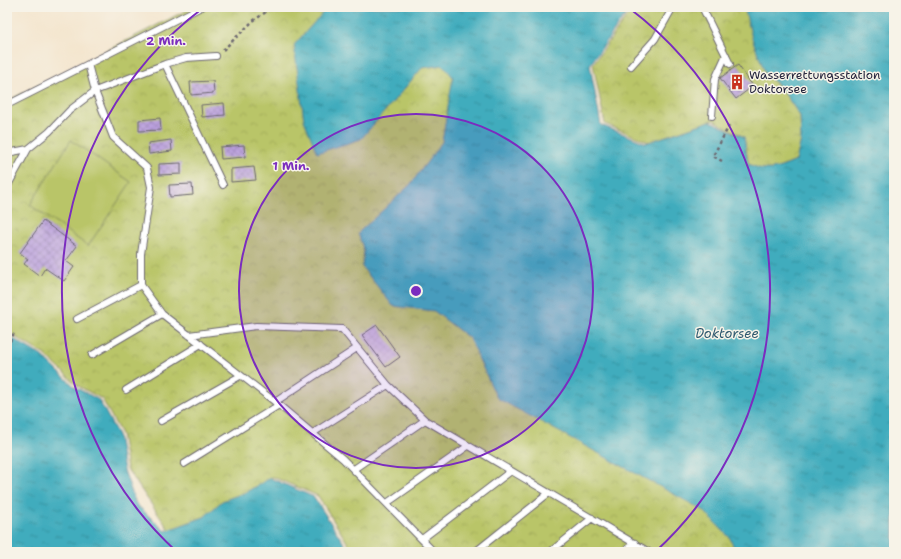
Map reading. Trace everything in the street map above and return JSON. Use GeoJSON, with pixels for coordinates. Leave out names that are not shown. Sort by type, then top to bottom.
{"type":"FeatureCollection","features":[{"type":"Feature","properties":{"kind":"lane"},"geometry":{"type":"LineString","coordinates":[[7,105],[201,7]]}},
{"type":"Feature","properties":{"kind":"lane"},"geometry":{"type":"LineString","coordinates":[[631,66],[655,39],[673,7]]}},
{"type":"Feature","properties":{"kind":"lane"},"geometry":{"type":"LineString","coordinates":[[702,7],[730,64]]}},
{"type":"Feature","properties":{"kind":"lane"},"geometry":{"type":"LineString","coordinates":[[712,116],[715,79],[726,55]]}},
{"type":"Feature","properties":{"kind":"lane"},"geometry":{"type":"LineString","coordinates":[[7,187],[28,149],[49,132],[70,110],[95,91],[165,64],[186,58],[216,56]]}},
{"type":"Feature","properties":{"kind":"lane"},"geometry":{"type":"LineString","coordinates":[[88,64],[95,91],[113,137],[147,168],[151,187],[141,254],[141,284],[162,314],[240,376],[277,403],[313,433],[354,470],[434,552]]}},
{"type":"Feature","properties":{"kind":"lane"},"geometry":{"type":"LineString","coordinates":[[165,64],[223,185]]}},
{"type":"Feature","properties":{"kind":"lane"},"geometry":{"type":"LineString","coordinates":[[7,153],[28,149]]}},
{"type":"Feature","properties":{"kind":"lane"},"geometry":{"type":"LineString","coordinates":[[78,319],[141,284]]}},
{"type":"Feature","properties":{"kind":"lane"},"geometry":{"type":"LineString","coordinates":[[92,355],[162,314]]}},
{"type":"Feature","properties":{"kind":"lane"},"geometry":{"type":"LineString","coordinates":[[189,335],[256,326],[342,328],[388,385],[425,420],[649,552]]}},
{"type":"Feature","properties":{"kind":"lane"},"geometry":{"type":"LineString","coordinates":[[126,390],[201,344]]}},
{"type":"Feature","properties":{"kind":"lane"},"geometry":{"type":"LineString","coordinates":[[184,464],[357,348]]}},
{"type":"Feature","properties":{"kind":"lane"},"geometry":{"type":"LineString","coordinates":[[161,421],[240,376]]}},
{"type":"Feature","properties":{"kind":"lane"},"geometry":{"type":"LineString","coordinates":[[313,433],[388,385]]}},
{"type":"Feature","properties":{"kind":"lane"},"geometry":{"type":"LineString","coordinates":[[354,470],[425,420]]}},
{"type":"Feature","properties":{"kind":"lane"},"geometry":{"type":"LineString","coordinates":[[387,503],[468,446]]}},
{"type":"Feature","properties":{"kind":"lane"},"geometry":{"type":"LineString","coordinates":[[422,539],[510,471]]}},
{"type":"Feature","properties":{"kind":"lane"},"geometry":{"type":"LineString","coordinates":[[475,552],[549,493]]}},
{"type":"Feature","properties":{"kind":"lane"},"geometry":{"type":"LineString","coordinates":[[550,552],[592,518]]}},
{"type":"Feature","properties":{"kind":"lane"},"geometry":{"type":"LineString","coordinates":[[624,552],[635,543]]}},
{"type":"Feature","properties":{"kind":"path"},"geometry":{"type":"LineString","coordinates":[[216,56],[253,21],[273,7]]}},
{"type":"Feature","properties":{"kind":"path"},"geometry":{"type":"LineString","coordinates":[[722,161],[713,156],[730,124]]}},
{"type":"Feature","properties":{"kind":"path"},"geometry":{"type":"LineString","coordinates":[[7,346],[14,333]]}},
{"type":"Feature","properties":{"kind":"green space"},"geometry":{"type":"Polygon","coordinates":[[[193,7],[330,7],[421,62],[444,58],[460,74],[437,311],[706,509],[733,537],[739,552],[365,552],[350,547],[318,496],[273,477],[207,516],[169,530],[127,469],[121,434],[102,399],[78,386],[45,355],[7,332],[7,101],[193,7]]]}},
{"type":"Feature","properties":{"kind":"green space"},"geometry":{"type":"Polygon","coordinates":[[[632,7],[747,7],[766,75],[779,85],[800,116],[801,140],[796,161],[772,169],[754,166],[748,163],[744,137],[713,120],[649,142],[605,124],[593,64],[632,7]]]}},
{"type":"Feature","properties":{"kind":"green space"},"geometry":{"type":"Polygon","coordinates":[[[71,140],[131,182],[88,246],[30,205],[71,140]]]}},
{"type":"Feature","properties":{"kind":"water","name":"Doktorsee"},"geometry":{"type":"Polygon","coordinates":[[[328,7],[629,7],[626,14],[590,65],[601,125],[646,143],[710,121],[744,137],[748,163],[760,168],[772,169],[796,161],[801,140],[800,116],[779,85],[766,75],[752,38],[744,7],[894,7],[894,552],[736,552],[730,538],[703,510],[497,398],[469,338],[434,311],[393,306],[362,267],[364,251],[358,233],[410,185],[442,142],[453,77],[443,65],[422,68],[361,139],[317,153],[304,120],[294,45],[328,7]]]}},
{"type":"Feature","properties":{"kind":"water"},"geometry":{"type":"Polygon","coordinates":[[[7,335],[42,356],[75,387],[99,400],[118,435],[124,470],[136,504],[165,531],[204,517],[222,501],[246,492],[270,478],[314,497],[347,548],[359,552],[7,552],[7,335]]]}},
{"type":"Feature","properties":{"kind":"building","name":"Wasserrettungsstation Doktorsee"},"geometry":{"type":"Polygon","coordinates":[[[738,65],[753,86],[736,99],[720,78],[738,65]]]}},
{"type":"Feature","properties":{"kind":"building"},"geometry":{"type":"Polygon","coordinates":[[[213,81],[214,93],[191,95],[190,82],[213,81]]]}},
{"type":"Feature","properties":{"kind":"building"},"geometry":{"type":"Polygon","coordinates":[[[224,103],[225,115],[202,117],[201,105],[224,103]]]}},
{"type":"Feature","properties":{"kind":"building"},"geometry":{"type":"Polygon","coordinates":[[[160,118],[161,130],[139,131],[139,120],[160,118]]]}},
{"type":"Feature","properties":{"kind":"building"},"geometry":{"type":"Polygon","coordinates":[[[171,140],[172,151],[149,154],[148,143],[171,140]]]}},
{"type":"Feature","properties":{"kind":"building"},"geometry":{"type":"Polygon","coordinates":[[[244,145],[245,157],[221,159],[220,147],[244,145]]]}},
{"type":"Feature","properties":{"kind":"building"},"geometry":{"type":"Polygon","coordinates":[[[181,163],[181,174],[159,175],[159,164],[181,163]]]}},
{"type":"Feature","properties":{"kind":"building"},"geometry":{"type":"Polygon","coordinates":[[[254,167],[256,180],[231,182],[231,169],[254,167]]]}},
{"type":"Feature","properties":{"kind":"building"},"geometry":{"type":"Polygon","coordinates":[[[192,184],[193,195],[170,197],[169,185],[192,184]]]}},
{"type":"Feature","properties":{"kind":"building"},"geometry":{"type":"Polygon","coordinates":[[[43,221],[77,246],[66,261],[74,267],[64,281],[45,268],[40,276],[24,264],[28,259],[20,253],[43,221]]]}},
{"type":"Feature","properties":{"kind":"building"},"geometry":{"type":"Polygon","coordinates":[[[377,325],[400,357],[386,367],[362,335],[377,325]]]}},
{"type":"Feature","properties":{"kind":"place","name":"Wasserrettungsstation Doktorsee"},"geometry":{"type":"Point","coordinates":[737,82]}}]}
